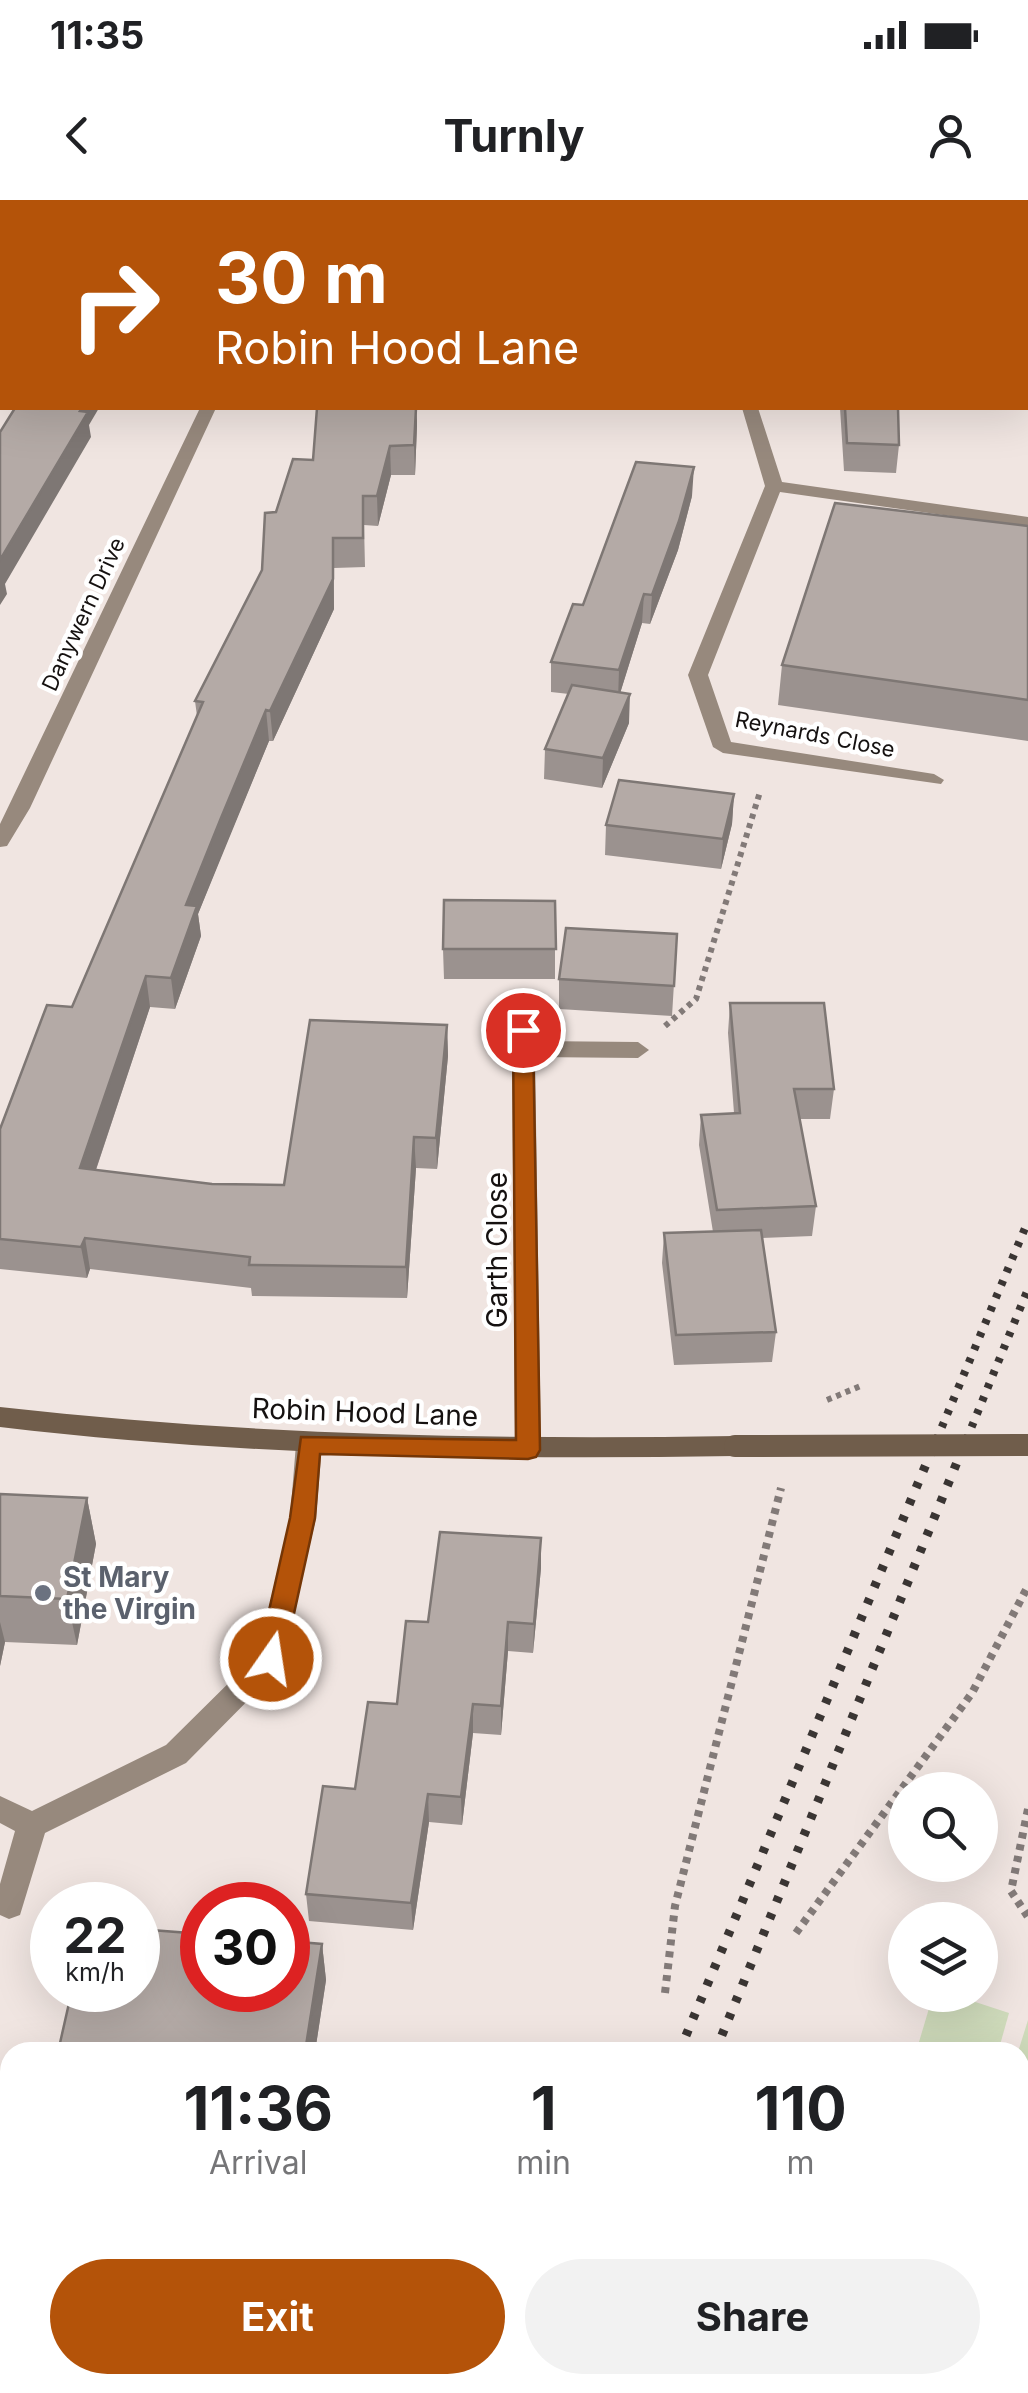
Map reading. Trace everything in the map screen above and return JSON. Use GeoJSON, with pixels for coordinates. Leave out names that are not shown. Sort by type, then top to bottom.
{"type":"FeatureCollection","features":[{"type":"Feature","properties":{"kind":"main road","name":"Robin Hood Lane"},"geometry":{"type":"LineString","coordinates":[[0,1417],[102,1430],[309,1444],[528,1450],[1028,1445]]}},
{"type":"Feature","properties":{"kind":"street","name":"Danywern Drive"},"geometry":{"type":"LineString","coordinates":[[0,841],[20,808],[207,410]]}},
{"type":"Feature","properties":{"kind":"street"},"geometry":{"type":"LineString","coordinates":[[751,410],[774,486],[1028,522]]}},
{"type":"Feature","properties":{"kind":"street","name":"Reynards Close"},"geometry":{"type":"LineString","coordinates":[[774,486],[698,675],[723,747],[934,780]]}},
{"type":"Feature","properties":{"kind":"street","name":"Garth Close"},"geometry":{"type":"LineString","coordinates":[[528,1450],[524,1040],[638,1050]]}},
{"type":"Feature","properties":{"kind":"street"},"geometry":{"type":"LineString","coordinates":[[10,1905],[32,1825],[176,1754],[271,1659],[302,1518],[309,1444]]}},
{"type":"Feature","properties":{"kind":"street"},"geometry":{"type":"LineString","coordinates":[[0,1808],[32,1825]]}},
{"type":"Feature","properties":{"kind":"path"},"geometry":{"type":"LineString","coordinates":[[638,1050],[696,999],[772,754]]}},
{"type":"Feature","properties":{"kind":"path"},"geometry":{"type":"LineString","coordinates":[[666,1993],[675,1906],[784,1474]]}},
{"type":"Feature","properties":{"kind":"path"},"geometry":{"type":"LineString","coordinates":[[796,1933],[972,1694],[1028,1586]]}},
{"type":"Feature","properties":{"kind":"path"},"geometry":{"type":"LineString","coordinates":[[1028,1809],[1011,1891],[1028,1917]]}},
{"type":"Feature","properties":{"kind":"green space"},"geometry":{"type":"Polygon","coordinates":[[[998,2009],[1009,2013],[1001,2042],[919,2042],[928,2012],[998,2009]]]}},
{"type":"Feature","properties":{"kind":"green space"},"geometry":{"type":"Polygon","coordinates":[[[1028,2020],[1028,2042],[1021,2042],[1028,2020]]]}},
{"type":"Feature","properties":{"kind":"building"},"geometry":{"type":"Polygon","coordinates":[[[14,410],[88,412],[0,560],[0,432],[14,410]]]}},
{"type":"Feature","properties":{"kind":"building"},"geometry":{"type":"Polygon","coordinates":[[[317,410],[416,410],[414,445],[390,446],[377,496],[363,496],[363,538],[333,538],[333,579],[270,711],[266,710],[221,818],[186,905],[197,906],[171,978],[146,976],[80,1168],[212,1184],[284,1185],[310,1020],[447,1025],[436,1138],[414,1137],[406,1267],[249,1265],[250,1257],[85,1238],[81,1247],[0,1239],[0,1129],[47,1005],[72,1007],[203,702],[195,701],[262,570],[265,513],[276,512],[293,459],[313,460],[317,410]]]}},
{"type":"Feature","properties":{"kind":"building"},"geometry":{"type":"Polygon","coordinates":[[[845,410],[898,410],[899,445],[847,443],[845,410]]]}},
{"type":"Feature","properties":{"kind":"building"},"geometry":{"type":"Polygon","coordinates":[[[636,462],[694,467],[652,595],[644,594],[619,670],[551,662],[573,604],[583,605],[636,462]]]}},
{"type":"Feature","properties":{"kind":"building"},"geometry":{"type":"Polygon","coordinates":[[[835,503],[1028,526],[1028,700],[782,665],[835,503]]]}},
{"type":"Feature","properties":{"kind":"building"},"geometry":{"type":"Polygon","coordinates":[[[572,685],[630,694],[603,758],[545,749],[572,685]]]}},
{"type":"Feature","properties":{"kind":"building"},"geometry":{"type":"Polygon","coordinates":[[[619,780],[734,794],[723,839],[606,825],[619,780]]]}},
{"type":"Feature","properties":{"kind":"building"},"geometry":{"type":"Polygon","coordinates":[[[444,900],[555,901],[556,949],[443,949],[444,900]]]}},
{"type":"Feature","properties":{"kind":"building"},"geometry":{"type":"Polygon","coordinates":[[[566,928],[677,934],[674,986],[559,979],[566,928]]]}},
{"type":"Feature","properties":{"kind":"building"},"geometry":{"type":"Polygon","coordinates":[[[730,1003],[824,1003],[834,1089],[794,1089],[816,1206],[717,1210],[701,1115],[740,1113],[730,1003]]]}},
{"type":"Feature","properties":{"kind":"building"},"geometry":{"type":"Polygon","coordinates":[[[761,1230],[776,1332],[676,1335],[664,1233],[761,1230]]]}},
{"type":"Feature","properties":{"kind":"building"},"geometry":{"type":"Polygon","coordinates":[[[0,1494],[87,1498],[67,1599],[0,1596],[0,1494]]]}},
{"type":"Feature","properties":{"kind":"building"},"geometry":{"type":"Polygon","coordinates":[[[440,1532],[541,1538],[534,1624],[508,1622],[501,1706],[473,1704],[461,1797],[428,1794],[411,1903],[310,1894],[308,1882],[323,1786],[355,1789],[368,1702],[397,1704],[406,1621],[428,1622],[440,1532]]]}},
{"type":"Feature","properties":{"kind":"building"},"geometry":{"type":"Polygon","coordinates":[[[160,1931],[180,1932],[180,2012],[310,2012],[310,1943],[322,1944],[307,2042],[60,2042],[67,2012],[160,2012],[160,1931]]]}},
{"type":"Feature","properties":{"kind":"railway"},"geometry":{"type":"LineString","coordinates":[[931,1453],[1028,1221]]}},
{"type":"Feature","properties":{"kind":"railway"},"geometry":{"type":"LineString","coordinates":[[961,1453],[1028,1289]]}},
{"type":"Feature","properties":{"kind":"railway"},"geometry":{"type":"LineString","coordinates":[[683,2042],[932,1450]]}},
{"type":"Feature","properties":{"kind":"railway"},"geometry":{"type":"LineString","coordinates":[[719,2042],[962,1450]]}},
{"type":"Feature","properties":{"kind":"place","name":"St Mary the Virgin"},"geometry":{"type":"Point","coordinates":[43,1593]}},
{"type":"Feature","properties":{"kind":"route"},"geometry":{"type":"LineString","coordinates":[[271,1659],[302,1518],[309,1444],[528,1450],[523,1030]]}}]}
